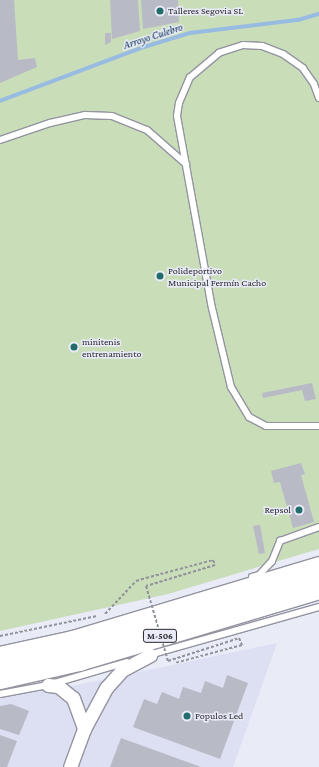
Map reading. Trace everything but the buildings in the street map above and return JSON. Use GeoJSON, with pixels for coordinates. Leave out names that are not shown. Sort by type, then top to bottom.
{"type":"FeatureCollection","features":[{"type":"Feature","properties":{"kind":"highway","name":"M-506"},"geometry":{"type":"LineString","coordinates":[[0,658],[73,642],[319,568]]}},
{"type":"Feature","properties":{"kind":"highway","name":"M-506"},"geometry":{"type":"LineString","coordinates":[[0,678],[79,660],[319,588]]}},
{"type":"Feature","properties":{"kind":"highway"},"geometry":{"type":"LineString","coordinates":[[0,645],[90,626],[140,622]]}},
{"type":"Feature","properties":{"kind":"street"},"geometry":{"type":"LineString","coordinates":[[70,767],[84,729],[106,688],[122,670],[150,655]]}},
{"type":"Feature","properties":{"kind":"street"},"geometry":{"type":"LineString","coordinates":[[48,685],[58,686],[73,698],[84,729]]}},
{"type":"Feature","properties":{"kind":"lane"},"geometry":{"type":"LineString","coordinates":[[319,98],[314,84],[302,68],[283,54],[262,46],[243,45],[219,53],[190,77],[179,103],[177,116],[212,308],[231,387],[249,417],[266,426],[319,426]]}},
{"type":"Feature","properties":{"kind":"lane"},"geometry":{"type":"LineString","coordinates":[[0,140],[50,123],[85,115],[112,116],[147,130],[186,164]]}},
{"type":"Feature","properties":{"kind":"lane"},"geometry":{"type":"LineString","coordinates":[[244,580],[259,575],[272,561],[280,542],[319,527]]}},
{"type":"Feature","properties":{"kind":"lane"},"geometry":{"type":"LineString","coordinates":[[190,607],[217,591]]}},
{"type":"Feature","properties":{"kind":"lane"},"geometry":{"type":"LineString","coordinates":[[0,694],[48,685],[319,607]]}},
{"type":"Feature","properties":{"kind":"path"},"geometry":{"type":"LineString","coordinates":[[0,636],[105,614],[136,581],[213,560],[215,565],[146,586],[168,660],[239,638],[242,645],[175,663]]}},
{"type":"Feature","properties":{"kind":"shaded area"},"geometry":{"type":"Polygon","coordinates":[[[277,643],[233,767],[0,767],[0,697],[67,687],[277,643]]]}},
{"type":"Feature","properties":{"kind":"green space","name":"Polideportivo Municipal Fermín Cacho"},"geometry":{"type":"Polygon","coordinates":[[[0,0],[319,0],[319,549],[168,594],[0,631],[0,0]]]}},
{"type":"Feature","properties":{"kind":"waterway","name":"Arroyo Culebro"},"geometry":{"type":"LineString","coordinates":[[0,101],[144,47],[190,33],[298,20],[319,14]]}},
{"type":"Feature","properties":{"kind":"place","name":"Talleres Segovia SL"},"geometry":{"type":"Point","coordinates":[160,11]}},
{"type":"Feature","properties":{"kind":"place","name":"Polideportivo Municipal Fermín Cacho"},"geometry":{"type":"Point","coordinates":[160,276]}},
{"type":"Feature","properties":{"kind":"place","name":"minitenis entrenamiento"},"geometry":{"type":"Point","coordinates":[74,347]}},
{"type":"Feature","properties":{"kind":"place","name":"Repsol"},"geometry":{"type":"Point","coordinates":[299,510]}},
{"type":"Feature","properties":{"kind":"place","name":"Populos Led"},"geometry":{"type":"Point","coordinates":[187,716]}}]}
